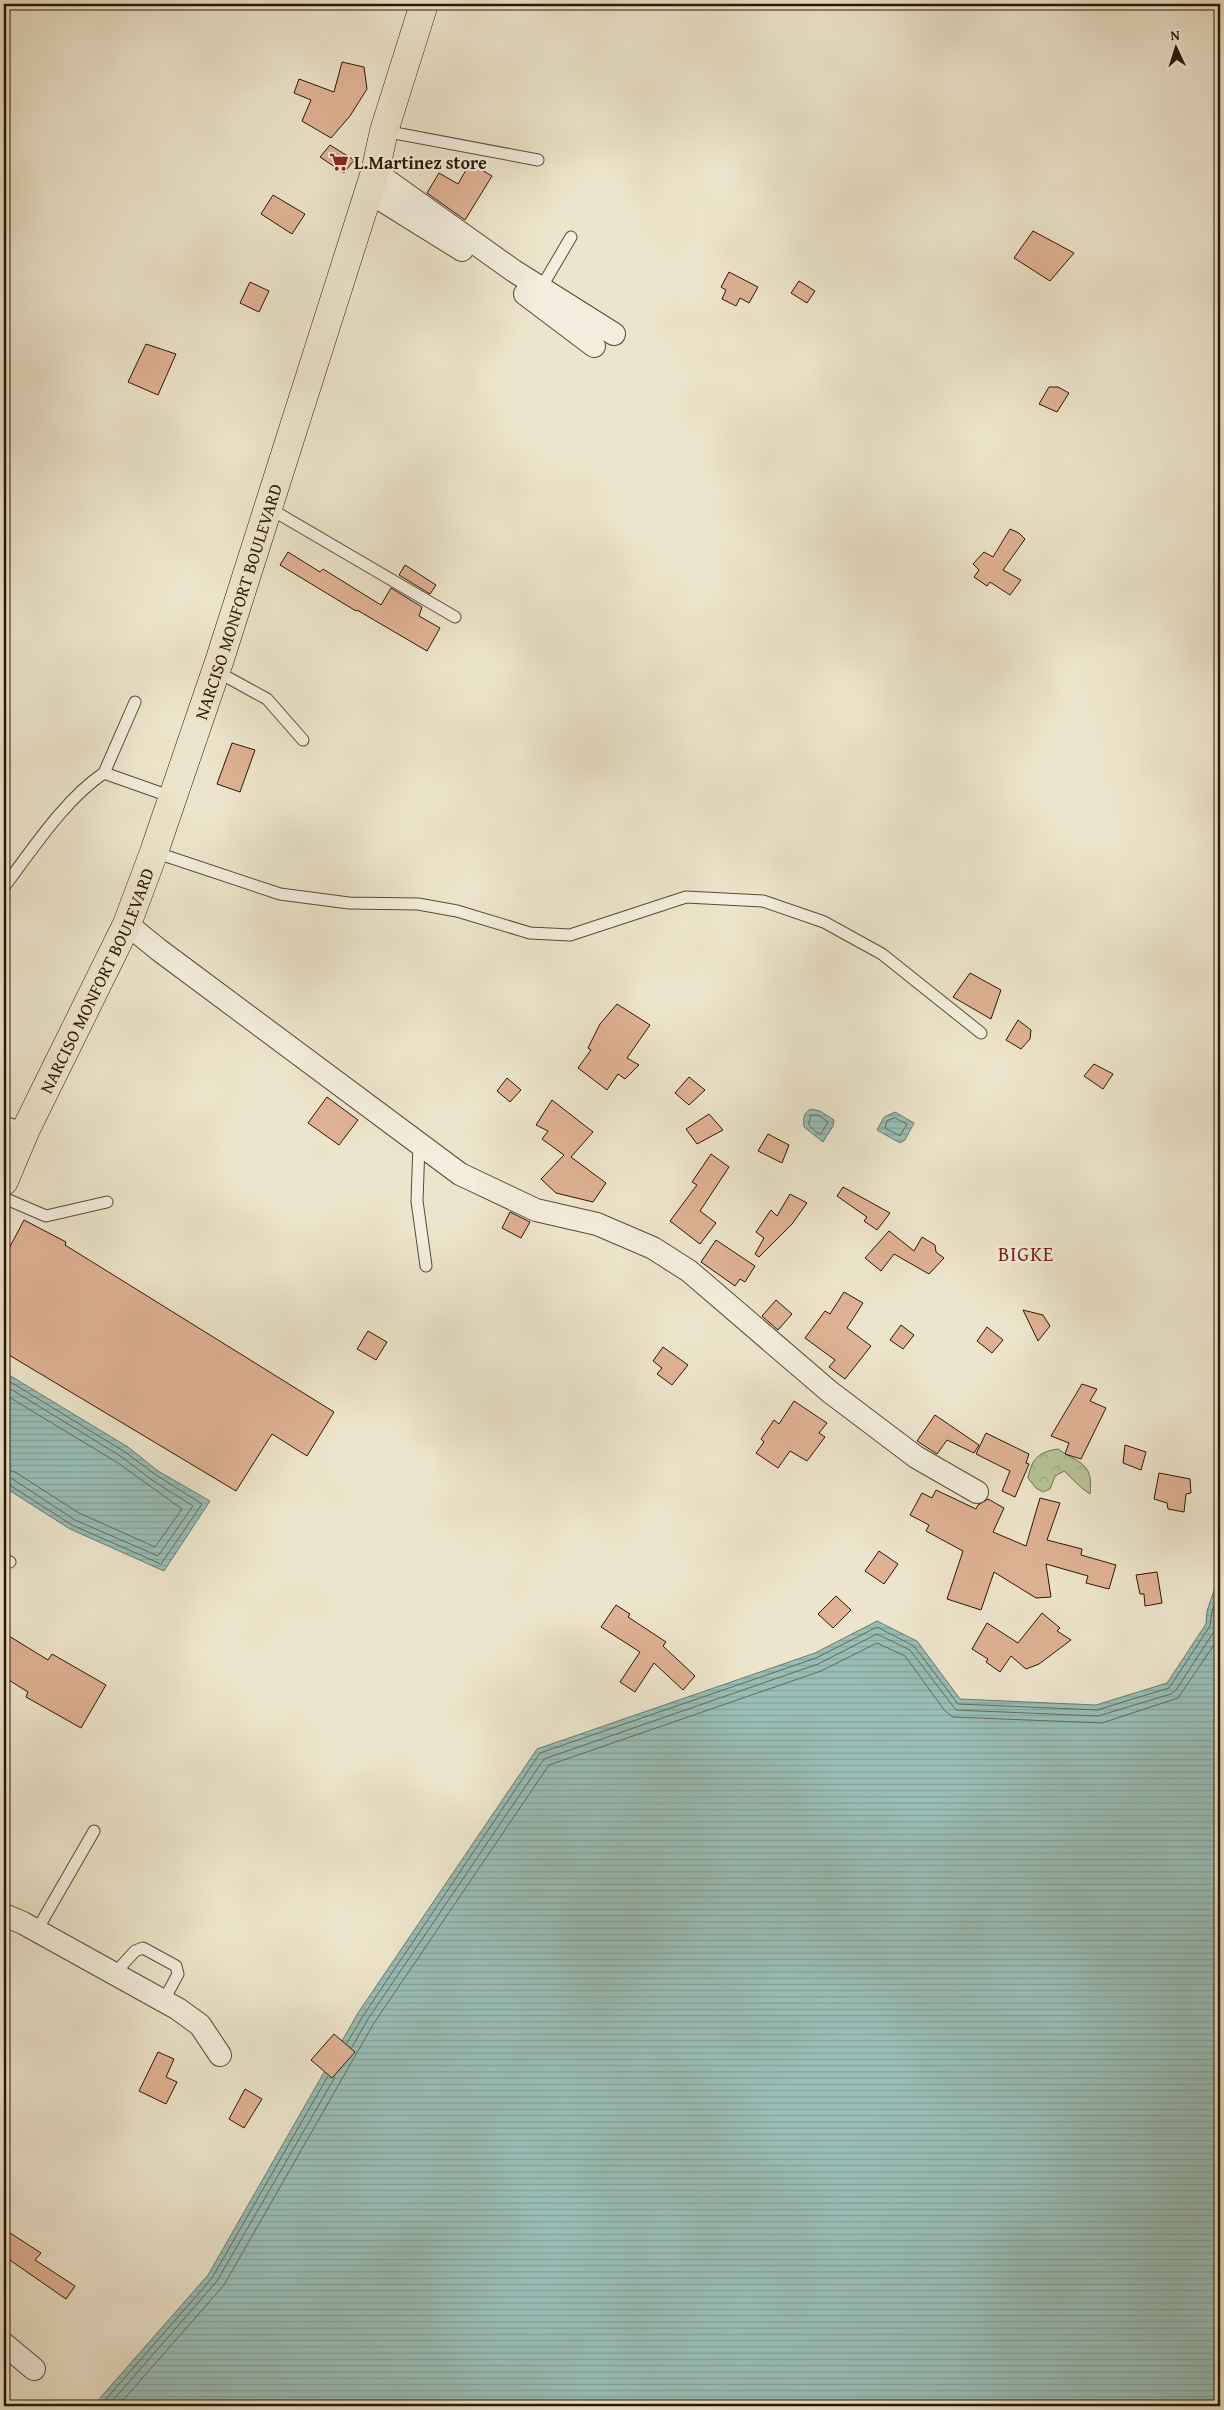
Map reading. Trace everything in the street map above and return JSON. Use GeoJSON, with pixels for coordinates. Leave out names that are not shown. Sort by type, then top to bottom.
{"type":"FeatureCollection","features":[{"type":"Feature","properties":{"kind":"main road","name":"NARCISO MONFORT BOULEVARD"},"geometry":{"type":"LineString","coordinates":[[4,1181],[15,1126],[127,924],[154,852],[216,671],[371,182],[384,131],[424,4]]}},
{"type":"Feature","properties":{"kind":"street"},"geometry":{"type":"LineString","coordinates":[[371,182],[614,334]]}},
{"type":"Feature","properties":{"kind":"street"},"geometry":{"type":"LineString","coordinates":[[371,182],[594,346]]}},
{"type":"Feature","properties":{"kind":"street"},"geometry":{"type":"LineString","coordinates":[[127,924],[159,950],[460,1174],[536,1210],[597,1224],[653,1248],[689,1271],[830,1392],[916,1457],[977,1492]]}},
{"type":"Feature","properties":{"kind":"street"},"geometry":{"type":"LineString","coordinates":[[4,1915],[37,1930],[164,2000],[200,2025],[220,2055]]}},
{"type":"Feature","properties":{"kind":"street"},"geometry":{"type":"LineString","coordinates":[[4,2344],[34,2369]]}},
{"type":"Feature","properties":{"kind":"lane"},"geometry":{"type":"LineString","coordinates":[[384,131],[538,160]]}},
{"type":"Feature","properties":{"kind":"lane"},"geometry":{"type":"LineString","coordinates":[[541,288],[571,237]]}},
{"type":"Feature","properties":{"kind":"lane"},"geometry":{"type":"LineString","coordinates":[[268,507],[455,617]]}},
{"type":"Feature","properties":{"kind":"lane"},"geometry":{"type":"LineString","coordinates":[[216,671],[267,699],[303,740]]}},
{"type":"Feature","properties":{"kind":"lane"},"geometry":{"type":"LineString","coordinates":[[4,887],[66,808],[88,783],[104,773],[135,702]]}},
{"type":"Feature","properties":{"kind":"lane"},"geometry":{"type":"LineString","coordinates":[[104,773],[172,796]]}},
{"type":"Feature","properties":{"kind":"lane"},"geometry":{"type":"LineString","coordinates":[[154,852],[280,894],[349,903],[418,904],[456,910],[530,933],[570,935],[686,897],[763,900],[824,922],[882,954],[981,1033]]}},
{"type":"Feature","properties":{"kind":"lane"},"geometry":{"type":"LineString","coordinates":[[419,1144],[417,1201],[426,1266]]}},
{"type":"Feature","properties":{"kind":"lane"},"geometry":{"type":"LineString","coordinates":[[4,1198],[46,1216],[107,1202]]}},
{"type":"Feature","properties":{"kind":"lane"},"geometry":{"type":"LineString","coordinates":[[37,1930],[94,1831]]}},
{"type":"Feature","properties":{"kind":"lane"},"geometry":{"type":"LineString","coordinates":[[115,1973],[135,1950],[143,1948],[176,1966],[178,1974],[164,2000]]}},
{"type":"Feature","properties":{"kind":"green space"},"geometry":{"type":"Polygon","coordinates":[[[1058,1449],[1078,1461],[1087,1470],[1091,1483],[1090,1494],[1064,1471],[1055,1476],[1050,1489],[1043,1492],[1036,1488],[1028,1478],[1032,1465],[1038,1457],[1046,1452],[1058,1449]]]}},
{"type":"Feature","properties":{"kind":"water"},"geometry":{"type":"Polygon","coordinates":[[[811,1109],[820,1111],[834,1120],[833,1126],[823,1142],[804,1127],[804,1116],[811,1109]]]}},
{"type":"Feature","properties":{"kind":"water"},"geometry":{"type":"Polygon","coordinates":[[[895,1112],[914,1123],[905,1140],[900,1143],[877,1130],[884,1117],[895,1112]]]}},
{"type":"Feature","properties":{"kind":"water"},"geometry":{"type":"Polygon","coordinates":[[[4,1372],[128,1447],[158,1471],[210,1501],[164,1571],[70,1529],[4,1487],[4,1372]]]}},
{"type":"Feature","properties":{"kind":"water"},"geometry":{"type":"Polygon","coordinates":[[[1220,1579],[1220,2406],[93,2406],[208,2275],[358,2013],[537,1749],[815,1653],[877,1621],[917,1641],[960,1699],[1096,1705],[1167,1683],[1206,1624],[1207,1611],[1220,1579]]]}},
{"type":"Feature","properties":{"kind":"building"},"geometry":{"type":"Polygon","coordinates":[[[342,62],[364,67],[367,89],[350,116],[331,138],[302,121],[311,100],[294,93],[299,79],[334,92],[342,62]]]}},
{"type":"Feature","properties":{"kind":"building"},"geometry":{"type":"Polygon","coordinates":[[[330,145],[354,160],[344,173],[320,157],[330,145]]]}},
{"type":"Feature","properties":{"kind":"building"},"geometry":{"type":"Polygon","coordinates":[[[470,163],[492,176],[465,220],[427,193],[439,173],[458,184],[470,163]]]}},
{"type":"Feature","properties":{"kind":"building"},"geometry":{"type":"Polygon","coordinates":[[[273,195],[305,214],[292,234],[261,214],[273,195]]]}},
{"type":"Feature","properties":{"kind":"building"},"geometry":{"type":"Polygon","coordinates":[[[1033,231],[1074,253],[1050,281],[1014,258],[1033,231]]]}},
{"type":"Feature","properties":{"kind":"building"},"geometry":{"type":"Polygon","coordinates":[[[729,272],[758,287],[749,303],[740,298],[736,306],[722,299],[726,290],[721,287],[729,272]]]}},
{"type":"Feature","properties":{"kind":"building"},"geometry":{"type":"Polygon","coordinates":[[[799,281],[815,291],[807,303],[791,293],[799,281]]]}},
{"type":"Feature","properties":{"kind":"building"},"geometry":{"type":"Polygon","coordinates":[[[250,282],[269,291],[259,312],[240,303],[250,282]]]}},
{"type":"Feature","properties":{"kind":"building"},"geometry":{"type":"Polygon","coordinates":[[[146,344],[176,354],[158,395],[128,382],[146,344]]]}},
{"type":"Feature","properties":{"kind":"building"},"geometry":{"type":"Polygon","coordinates":[[[1049,387],[1058,387],[1069,393],[1057,412],[1039,404],[1049,387]]]}},
{"type":"Feature","properties":{"kind":"building"},"geometry":{"type":"Polygon","coordinates":[[[1010,529],[1019,533],[1025,539],[1003,570],[1021,580],[1010,595],[990,582],[987,586],[974,577],[979,570],[973,564],[984,552],[993,557],[1010,529]]]}},
{"type":"Feature","properties":{"kind":"building"},"geometry":{"type":"Polygon","coordinates":[[[288,552],[320,572],[323,569],[381,605],[391,588],[422,607],[419,616],[440,628],[427,651],[280,565],[288,552]]]}},
{"type":"Feature","properties":{"kind":"building"},"geometry":{"type":"Polygon","coordinates":[[[405,565],[436,585],[430,594],[399,575],[405,565]]]}},
{"type":"Feature","properties":{"kind":"building"},"geometry":{"type":"Polygon","coordinates":[[[232,743],[255,750],[240,792],[217,784],[232,743]]]}},
{"type":"Feature","properties":{"kind":"building"},"geometry":{"type":"Polygon","coordinates":[[[970,973],[1001,990],[991,1019],[953,997],[970,973]]]}},
{"type":"Feature","properties":{"kind":"building"},"geometry":{"type":"Polygon","coordinates":[[[617,1004],[650,1025],[627,1058],[639,1065],[625,1079],[618,1074],[607,1090],[578,1068],[591,1050],[588,1048],[600,1024],[617,1004]]]}},
{"type":"Feature","properties":{"kind":"building"},"geometry":{"type":"Polygon","coordinates":[[[1018,1020],[1031,1030],[1030,1039],[1021,1049],[1006,1040],[1018,1020]]]}},
{"type":"Feature","properties":{"kind":"building"},"geometry":{"type":"Polygon","coordinates":[[[1094,1064],[1113,1074],[1103,1089],[1084,1076],[1094,1064]]]}},
{"type":"Feature","properties":{"kind":"building"},"geometry":{"type":"Polygon","coordinates":[[[689,1077],[705,1090],[689,1105],[675,1093],[689,1077]]]}},
{"type":"Feature","properties":{"kind":"building"},"geometry":{"type":"Polygon","coordinates":[[[507,1078],[521,1090],[510,1102],[497,1091],[507,1078]]]}},
{"type":"Feature","properties":{"kind":"building"},"geometry":{"type":"Polygon","coordinates":[[[327,1097],[358,1120],[339,1145],[308,1123],[327,1097]]]}},
{"type":"Feature","properties":{"kind":"building"},"geometry":{"type":"Polygon","coordinates":[[[552,1100],[593,1132],[571,1157],[606,1183],[593,1202],[556,1193],[541,1179],[564,1155],[542,1139],[548,1131],[536,1125],[552,1100]]]}},
{"type":"Feature","properties":{"kind":"building"},"geometry":{"type":"Polygon","coordinates":[[[709,1114],[723,1130],[697,1144],[686,1129],[709,1114]]]}},
{"type":"Feature","properties":{"kind":"building"},"geometry":{"type":"Polygon","coordinates":[[[768,1134],[789,1145],[782,1163],[758,1151],[768,1134]]]}},
{"type":"Feature","properties":{"kind":"building"},"geometry":{"type":"Polygon","coordinates":[[[711,1154],[729,1167],[700,1211],[716,1223],[700,1244],[670,1221],[697,1185],[692,1182],[711,1154]]]}},
{"type":"Feature","properties":{"kind":"building"},"geometry":{"type":"Polygon","coordinates":[[[843,1187],[890,1213],[877,1230],[864,1221],[867,1217],[837,1196],[843,1187]]]}},
{"type":"Feature","properties":{"kind":"building"},"geometry":{"type":"Polygon","coordinates":[[[790,1194],[807,1203],[792,1224],[759,1257],[755,1254],[764,1238],[756,1232],[771,1210],[777,1216],[790,1194]]]}},
{"type":"Feature","properties":{"kind":"building"},"geometry":{"type":"Polygon","coordinates":[[[510,1212],[530,1222],[521,1238],[502,1228],[510,1212]]]}},
{"type":"Feature","properties":{"kind":"building"},"geometry":{"type":"Polygon","coordinates":[[[24,1220],[66,1242],[65,1245],[334,1412],[307,1456],[272,1434],[236,1491],[4,1352],[4,1258],[24,1220]]]}},
{"type":"Feature","properties":{"kind":"building"},"geometry":{"type":"Polygon","coordinates":[[[889,1231],[914,1251],[922,1237],[935,1245],[936,1252],[944,1258],[929,1274],[894,1254],[881,1271],[865,1258],[889,1231]]]}},
{"type":"Feature","properties":{"kind":"building"},"geometry":{"type":"Polygon","coordinates":[[[716,1240],[755,1266],[745,1282],[740,1279],[735,1286],[701,1262],[716,1240]]]}},
{"type":"Feature","properties":{"kind":"building"},"geometry":{"type":"Polygon","coordinates":[[[844,1292],[863,1303],[847,1328],[871,1346],[845,1379],[829,1367],[835,1360],[805,1338],[825,1311],[830,1314],[844,1292]]]}},
{"type":"Feature","properties":{"kind":"building"},"geometry":{"type":"Polygon","coordinates":[[[776,1300],[792,1314],[778,1330],[762,1316],[776,1300]]]}},
{"type":"Feature","properties":{"kind":"building"},"geometry":{"type":"Polygon","coordinates":[[[1023,1310],[1043,1315],[1050,1326],[1038,1341],[1023,1310]]]}},
{"type":"Feature","properties":{"kind":"building"},"geometry":{"type":"Polygon","coordinates":[[[901,1325],[914,1335],[903,1349],[890,1340],[901,1325]]]}},
{"type":"Feature","properties":{"kind":"building"},"geometry":{"type":"Polygon","coordinates":[[[987,1327],[1003,1340],[992,1353],[977,1341],[987,1327]]]}},
{"type":"Feature","properties":{"kind":"building"},"geometry":{"type":"Polygon","coordinates":[[[368,1331],[387,1342],[376,1360],[357,1349],[368,1331]]]}},
{"type":"Feature","properties":{"kind":"building"},"geometry":{"type":"Polygon","coordinates":[[[663,1347],[688,1365],[672,1385],[657,1374],[662,1368],[653,1361],[663,1347]]]}},
{"type":"Feature","properties":{"kind":"building"},"geometry":{"type":"Polygon","coordinates":[[[1082,1384],[1097,1389],[1090,1401],[1106,1408],[1081,1459],[1065,1454],[1069,1443],[1051,1436],[1082,1384]]]}},
{"type":"Feature","properties":{"kind":"building"},"geometry":{"type":"Polygon","coordinates":[[[794,1401],[827,1423],[819,1433],[825,1437],[807,1461],[790,1451],[778,1468],[756,1453],[764,1442],[761,1439],[774,1420],[779,1424],[794,1401]]]}},
{"type":"Feature","properties":{"kind":"building"},"geometry":{"type":"Polygon","coordinates":[[[935,1415],[979,1445],[974,1453],[947,1440],[937,1454],[917,1441],[935,1415]]]}},
{"type":"Feature","properties":{"kind":"building"},"geometry":{"type":"Polygon","coordinates":[[[986,1433],[1029,1454],[1026,1463],[1029,1464],[1015,1497],[1002,1491],[1010,1471],[976,1454],[986,1433]]]}},
{"type":"Feature","properties":{"kind":"building"},"geometry":{"type":"Polygon","coordinates":[[[1125,1445],[1146,1452],[1141,1470],[1123,1463],[1125,1445]]]}},
{"type":"Feature","properties":{"kind":"building"},"geometry":{"type":"Polygon","coordinates":[[[1159,1473],[1190,1479],[1191,1493],[1186,1494],[1184,1512],[1168,1509],[1167,1503],[1154,1499],[1159,1473]]]}},
{"type":"Feature","properties":{"kind":"building"},"geometry":{"type":"Polygon","coordinates":[[[936,1490],[976,1509],[978,1505],[988,1499],[1004,1508],[993,1532],[1026,1546],[1040,1498],[1060,1503],[1047,1540],[1082,1549],[1081,1555],[1116,1565],[1109,1589],[1086,1583],[1088,1576],[1046,1564],[1051,1597],[1036,1598],[994,1572],[981,1610],[947,1599],[963,1551],[926,1531],[929,1525],[910,1515],[922,1493],[932,1498],[936,1490]]]}},
{"type":"Feature","properties":{"kind":"building"},"geometry":{"type":"Polygon","coordinates":[[[879,1551],[898,1564],[884,1584],[865,1571],[879,1551]]]}},
{"type":"Feature","properties":{"kind":"building"},"geometry":{"type":"Polygon","coordinates":[[[1157,1572],[1162,1603],[1145,1606],[1144,1594],[1140,1594],[1136,1575],[1157,1572]]]}},
{"type":"Feature","properties":{"kind":"building"},"geometry":{"type":"Polygon","coordinates":[[[836,1596],[851,1610],[833,1628],[818,1614],[836,1596]]]}},
{"type":"Feature","properties":{"kind":"building"},"geometry":{"type":"Polygon","coordinates":[[[616,1605],[630,1614],[628,1617],[666,1642],[663,1646],[695,1676],[683,1690],[654,1663],[635,1692],[620,1682],[640,1652],[601,1627],[616,1605]]]}},
{"type":"Feature","properties":{"kind":"building"},"geometry":{"type":"Polygon","coordinates":[[[1042,1613],[1060,1628],[1057,1631],[1071,1640],[1039,1664],[1026,1669],[1011,1656],[1000,1672],[986,1662],[988,1659],[972,1649],[987,1623],[1018,1643],[1042,1613]]]}},
{"type":"Feature","properties":{"kind":"building"},"geometry":{"type":"Polygon","coordinates":[[[4,1633],[48,1660],[52,1654],[106,1685],[81,1728],[26,1697],[28,1692],[4,1677],[4,1633]]]}},
{"type":"Feature","properties":{"kind":"building"},"geometry":{"type":"Polygon","coordinates":[[[334,2034],[355,2052],[332,2078],[311,2060],[334,2034]]]}},
{"type":"Feature","properties":{"kind":"building"},"geometry":{"type":"Polygon","coordinates":[[[158,2052],[174,2059],[166,2077],[177,2082],[166,2104],[139,2091],[158,2052]]]}},
{"type":"Feature","properties":{"kind":"building"},"geometry":{"type":"Polygon","coordinates":[[[245,2089],[262,2099],[244,2128],[229,2119],[245,2089]]]}},
{"type":"Feature","properties":{"kind":"building"},"geometry":{"type":"Polygon","coordinates":[[[4,2229],[41,2253],[35,2260],[75,2286],[66,2299],[4,2256],[4,2229]]]}},
{"type":"Feature","properties":{"kind":"place","name":"L.Martinez store"},"geometry":{"type":"Point","coordinates":[339,162]}},
{"type":"Feature","properties":{"kind":"district","name":"BIGKE"},"geometry":{"type":"Point","coordinates":[1026,1253]}}]}
